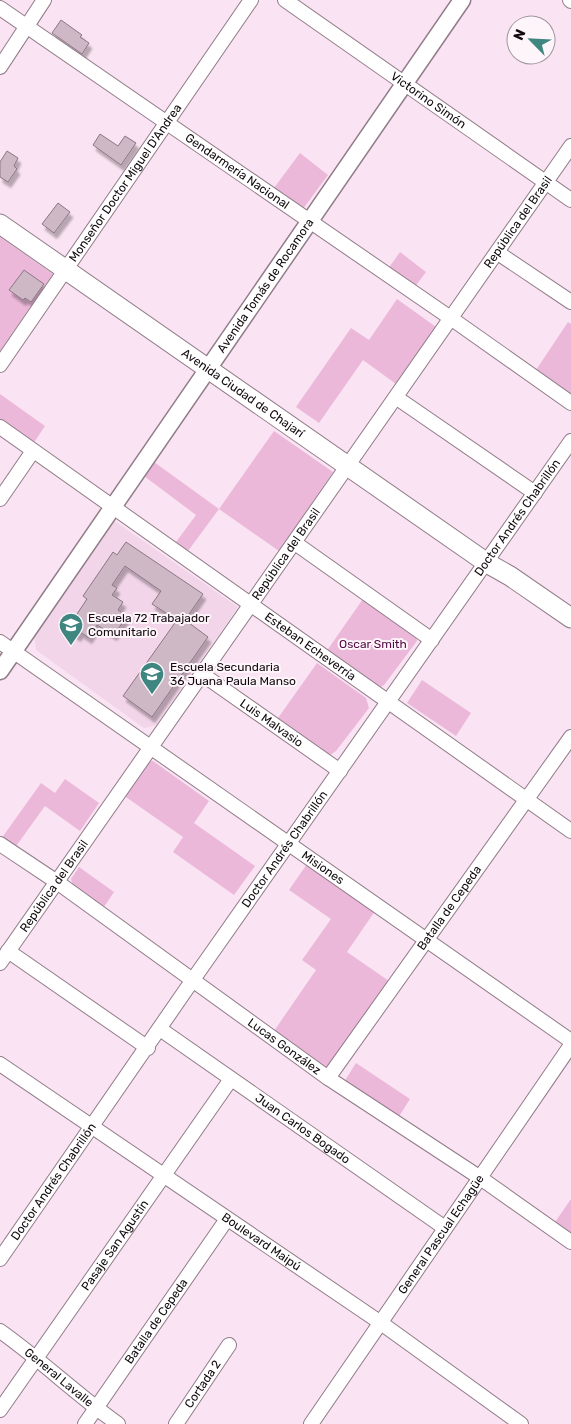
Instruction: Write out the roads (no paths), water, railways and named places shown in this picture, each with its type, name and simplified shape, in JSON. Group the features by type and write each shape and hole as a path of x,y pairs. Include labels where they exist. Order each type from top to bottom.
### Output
{"main road":[{"name":"Avenida Ciudad de Chajarí","path":"0,224 487,563 510,576 571,618"},
{"name":"Avenida Ciudad de Chajarí","path":"487,563 504,582 571,630"}],"street":[{"path":"0,67 44,0"},
{"name":"Monseñor Doctor Miguel D'Andrea","path":"0,365 251,0"},
{"name":"Victorino Simón","path":"285,0 571,200"},
{"name":"Avenida Tomás de Rocamora","path":"0,671 462,0"},
{"name":"Gendarmería Nacional","path":"0,8 571,403"},
{"name":"República del Brasil","path":"4,957 347,466 397,398 571,146"},
{"path":"498,253 571,302"},
{"path":"397,398 534,494"},
{"name":"Esteban Echeverría","path":"0,427 250,606 571,831"},
{"name":"Doctor Andrés Chabrillón","path":"0,1259 148,1048 192,980 290,844 571,441"},
{"path":"0,499 33,451"},
{"path":"295,543 432,640"},
{"name":"Misiones","path":"0,642 571,1041"},
{"name":"Luis Malvasio","path":"202,674 340,771"},
{"name":"Batalla de Cepeda","path":"328,1078 571,737"},
{"name":"Lucas González","path":"0,844 57,882 328,1078 479,1177 571,1242"},
{"path":"4,957 148,1048"},
{"name":"Juan Carlos Bogado","path":"160,1030 445,1228"},
{"name":"General Pascual Echagüe","path":"311,1424 571,1045"},
{"name":"Boulevard Maipú","path":"0,1064 381,1323 512,1422"},
{"name":"Pasaje San Agustín","path":"0,1410 231,1079"},
{"name":"Batalla de Cepeda","path":"85,1424 228,1219"},
{"name":"General Lavalle","path":"0,1331 36,1357 96,1408 118,1424"},
{"name":"Cortada 2","path":"176,1424 229,1345"}],"place":[{"name":"Escuela 72 Trabajador Comunitario","path":"71,646"},
{"name":"Escuela Secundaria 36 Juana Paula Manso","path":"152,695"}],"park label":[{"name":"Oscar Smith","path":"373,644"}]}
